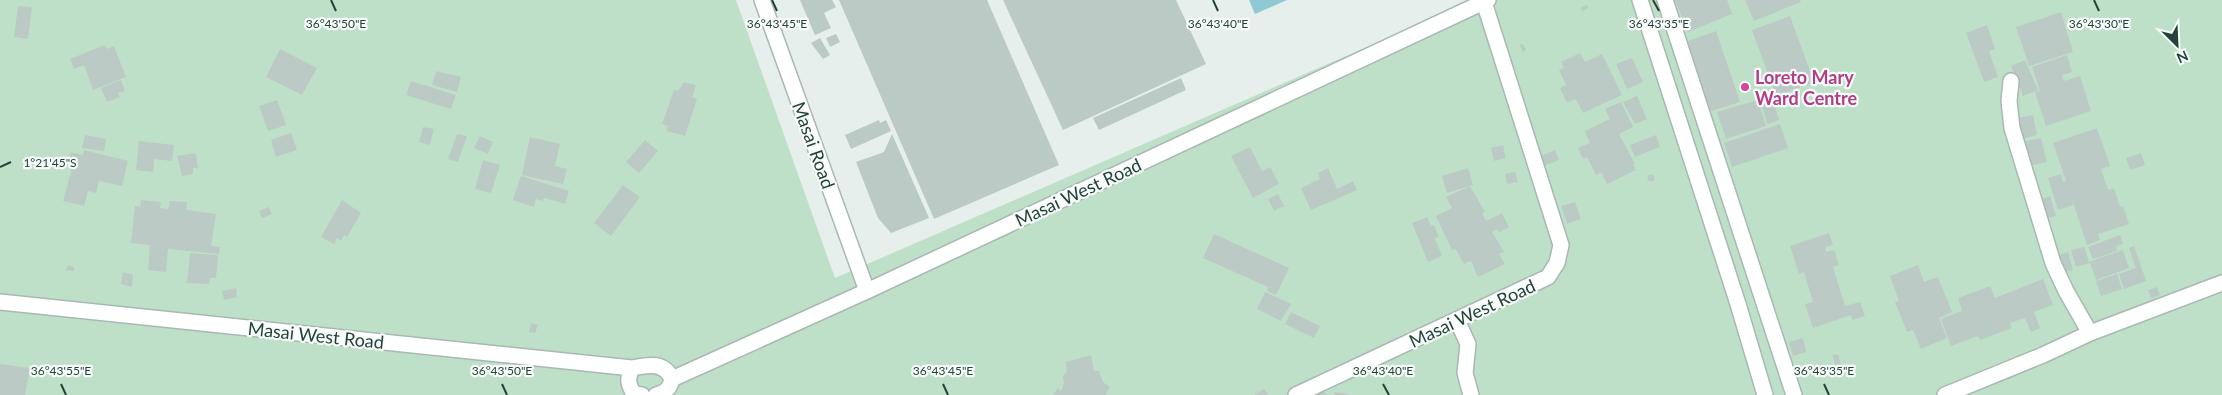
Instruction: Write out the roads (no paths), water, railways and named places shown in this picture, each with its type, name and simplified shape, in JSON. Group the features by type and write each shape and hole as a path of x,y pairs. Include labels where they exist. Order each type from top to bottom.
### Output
{"street":[{"name":"Masai Road","path":"762,0 867,291"},
{"path":"1640,0 1738,304 1765,395"},
{"path":"1665,0 1794,395"},
{"name":"Masai West Road","path":"0,302 632,368 655,364 666,370 672,379 867,291 1486,1 1561,245 1557,262 1548,277 1296,395"},
{"path":"2011,80 2009,101 2012,128 2053,263 2066,291 2090,333"},
{"path":"1945,395 2043,355 2090,333 2222,282"},
{"path":"1457,320 1468,344 1465,373 1471,395"},
{"path":"632,368 628,381 634,395 642,395"},
{"path":"656,395 663,393 671,386 672,379"}],"water":[{"path":"1249,0 1287,0 1255,14"}],"place":[{"name":"Loreto Mary Ward Centre","path":"1745,87"}]}
